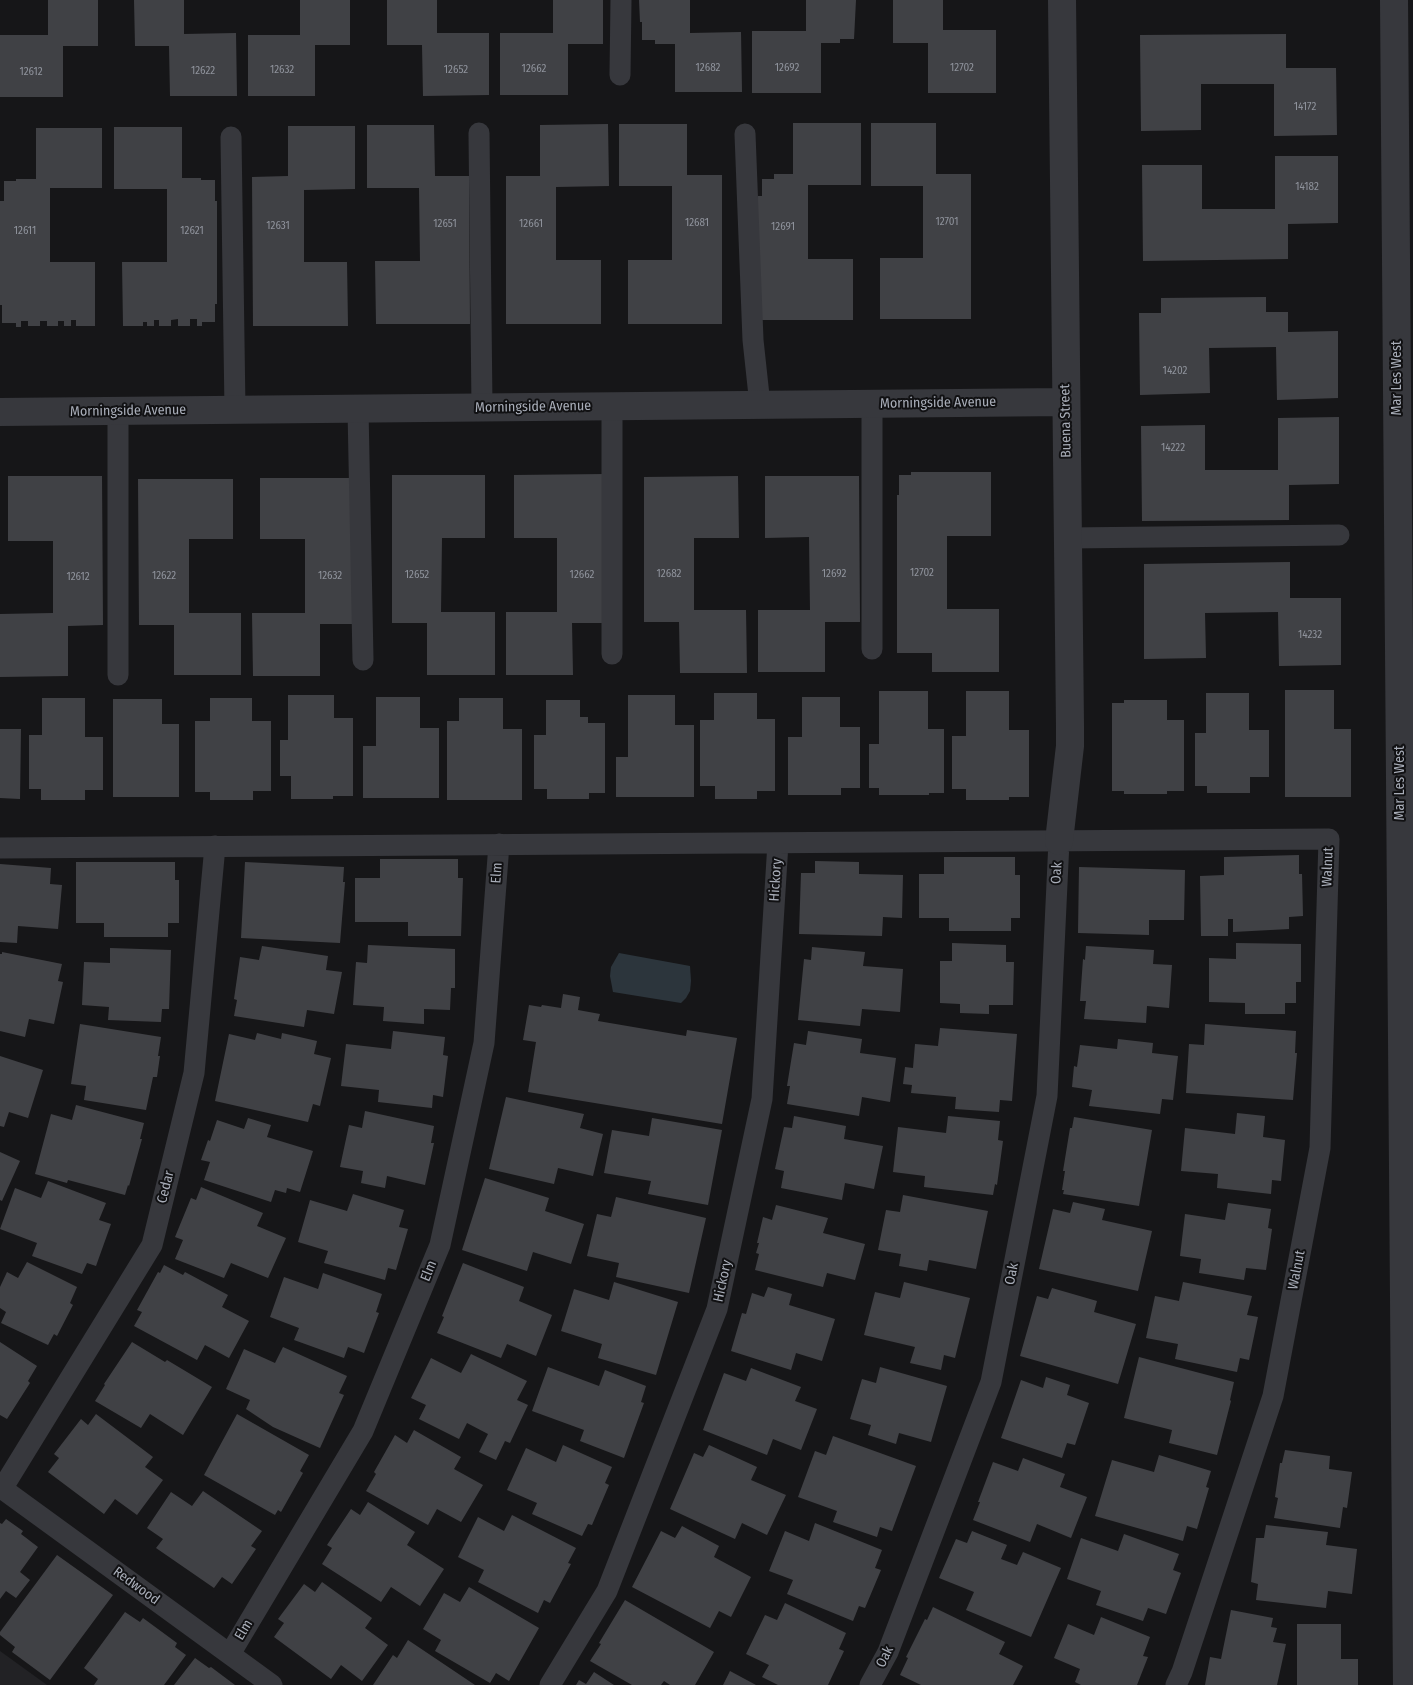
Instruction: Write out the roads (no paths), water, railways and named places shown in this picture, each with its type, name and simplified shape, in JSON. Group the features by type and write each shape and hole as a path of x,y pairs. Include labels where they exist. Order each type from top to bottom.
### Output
{"street":[{"name":"Buena Street","path":"1058,841 1070,746 1062,0"},
{"name":"Mar Les West","path":"1394,0 1407,1685"},
{"name":"Morningside Avenue","path":"0,412 1066,402"}],"lane":[{"path":"620,76 621,0"},
{"path":"478,133 482,407"},
{"path":"744,134 752,340 760,405"},
{"path":"231,137 236,410"},
{"path":"872,404 872,648"},
{"path":"612,406 612,654"},
{"path":"358,409 363,660"},
{"path":"118,411 118,675"},
{"path":"1068,538 1340,535"},
{"name":"Walnut","path":"1058,841 1329,839 1320,1148 1273,1396 1185,1663 1176,1685"},
{"path":"0,848 1058,841"},
{"name":"Oak","path":"870,1685 888,1652 991,1382 1047,1096 1058,841"},
{"name":"Hickory","path":"550,1685 607,1591 717,1309 762,1099 778,843"},
{"name":"Elm","path":"230,1654 363,1431 440,1245 484,1043 499,844"},
{"name":"Cedar","path":"1,1488 152,1245 194,1073 215,846"},
{"name":"Redwood","path":"1,1488 272,1685"}]}
